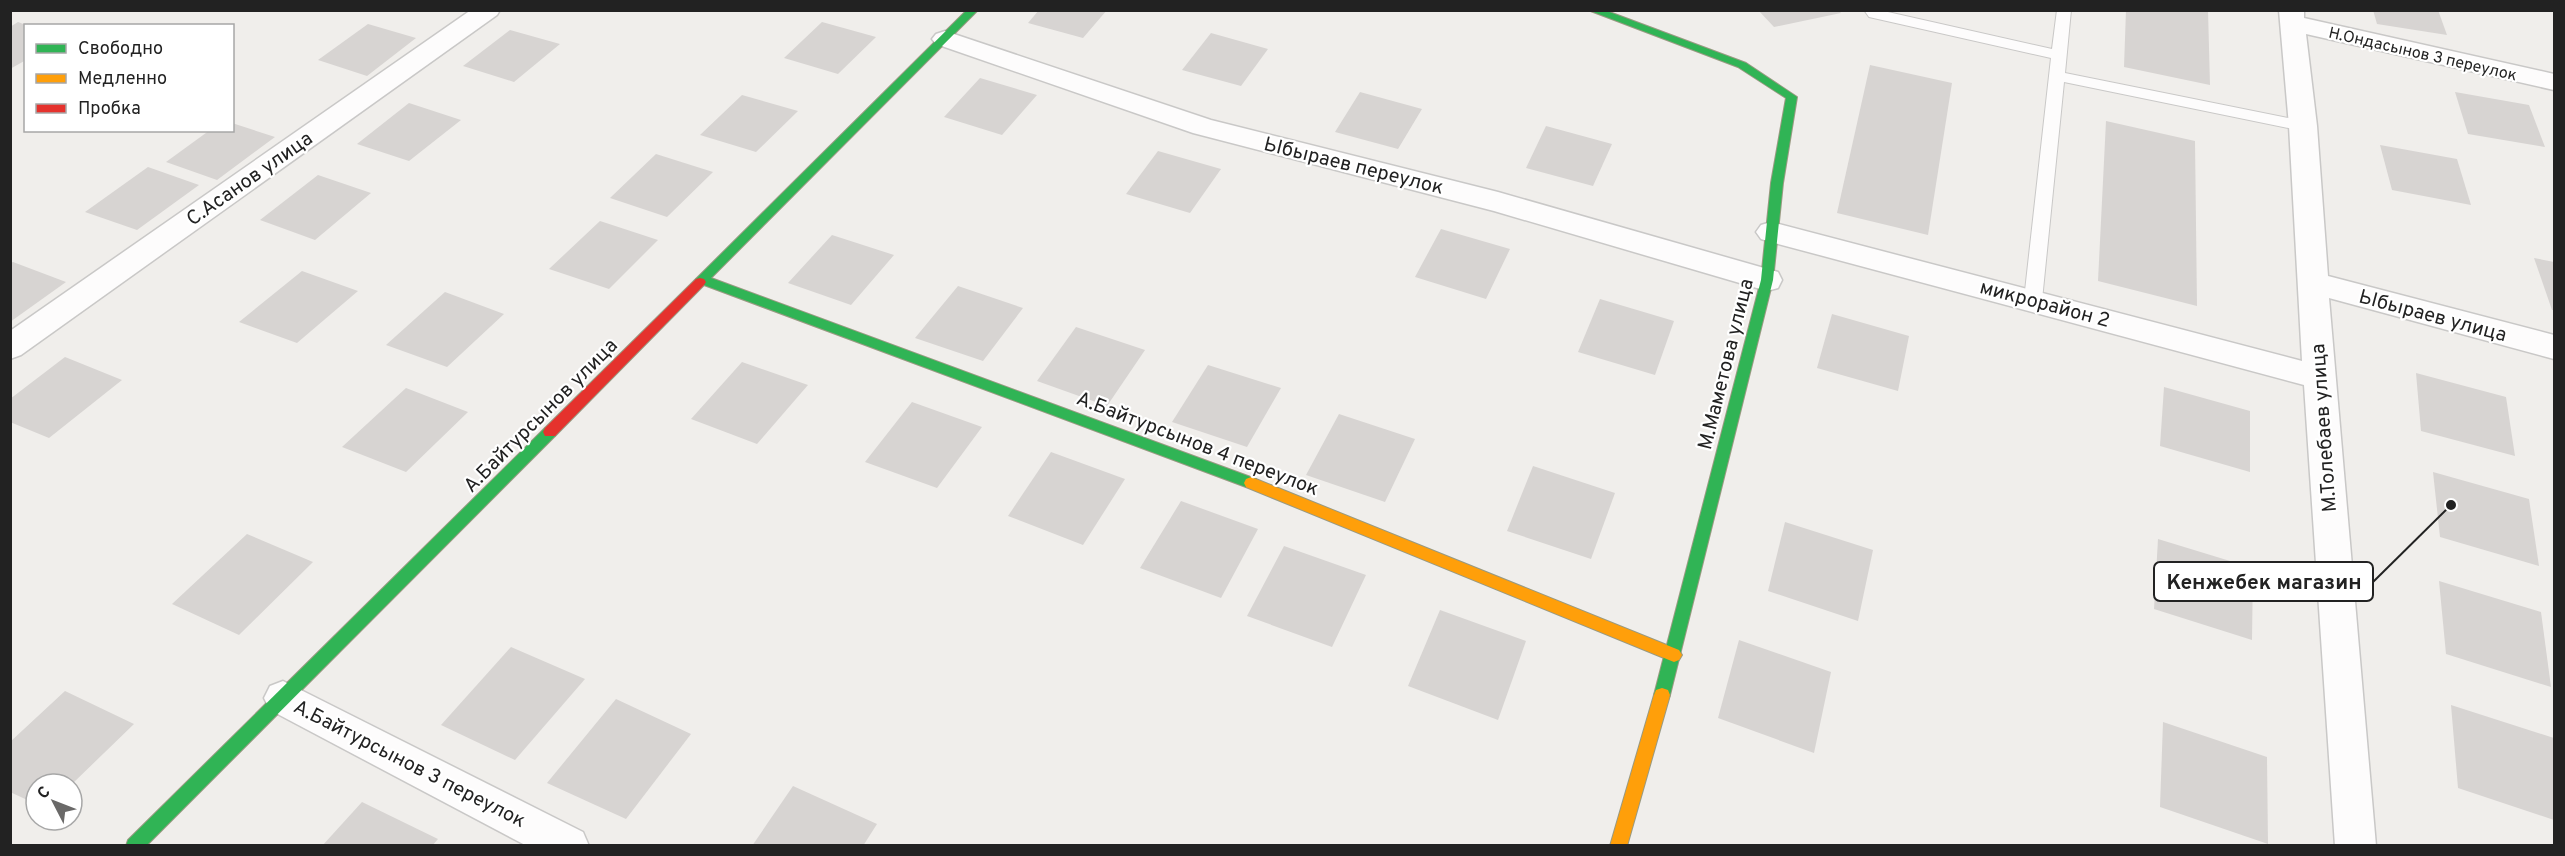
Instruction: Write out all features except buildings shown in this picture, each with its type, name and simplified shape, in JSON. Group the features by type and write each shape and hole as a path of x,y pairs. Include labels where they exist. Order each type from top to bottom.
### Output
{"street":[{"name":"С.Асанов улица","path":"10,347 488,10"},
{"name":"А.Байтурсынов улица","path":"134,846 973,10"},
{"name":"М.Маметова улица","path":"1593,10 1742,65 1792,97 1776,183 1767,280 1674,655 1618,846"},
{"name":"Н.Ондасынов 3 переулок","path":"2291,17 2554,82"},
{"name":"М.Толебаев улица","path":"2291,17 2303,126 2312,283 2356,846"},
{"name":"Ыбыраев переулок","path":"945,39 1203,127 1498,202 1767,280"},
{"name":"микрорайон 2","path":"1771,232 2319,377"},
{"name":"А.Байтурсынов 4 переулок","path":"703,280 1228,474 1674,655"},
{"name":"Ыбыраев улица","path":"2312,283 2554,347"},
{"name":"А.Байтурсынов 3 переулок","path":"284,698 569,846"}],"lane":[{"path":"1871,10 1874,14 2059,55"},
{"path":"2033,300 2064,10"},
{"path":"2057,76 2303,126"}],"traffic: fast":[{"path":"700,282 973,10"},
{"path":"1593,10 1742,65 1792,97 1777,183 1767,280 1662,695"},
{"path":"703,280 1251,483"},
{"path":"134,846 550,432"}],"traffic: slow":[{"path":"1251,483 1674,655"},
{"path":"1618,846 1662,695"}],"traffic: jam":[{"path":"550,432 700,282"}],"place":[{"name":"Кенжебек магазин","path":"2451,505"}]}
